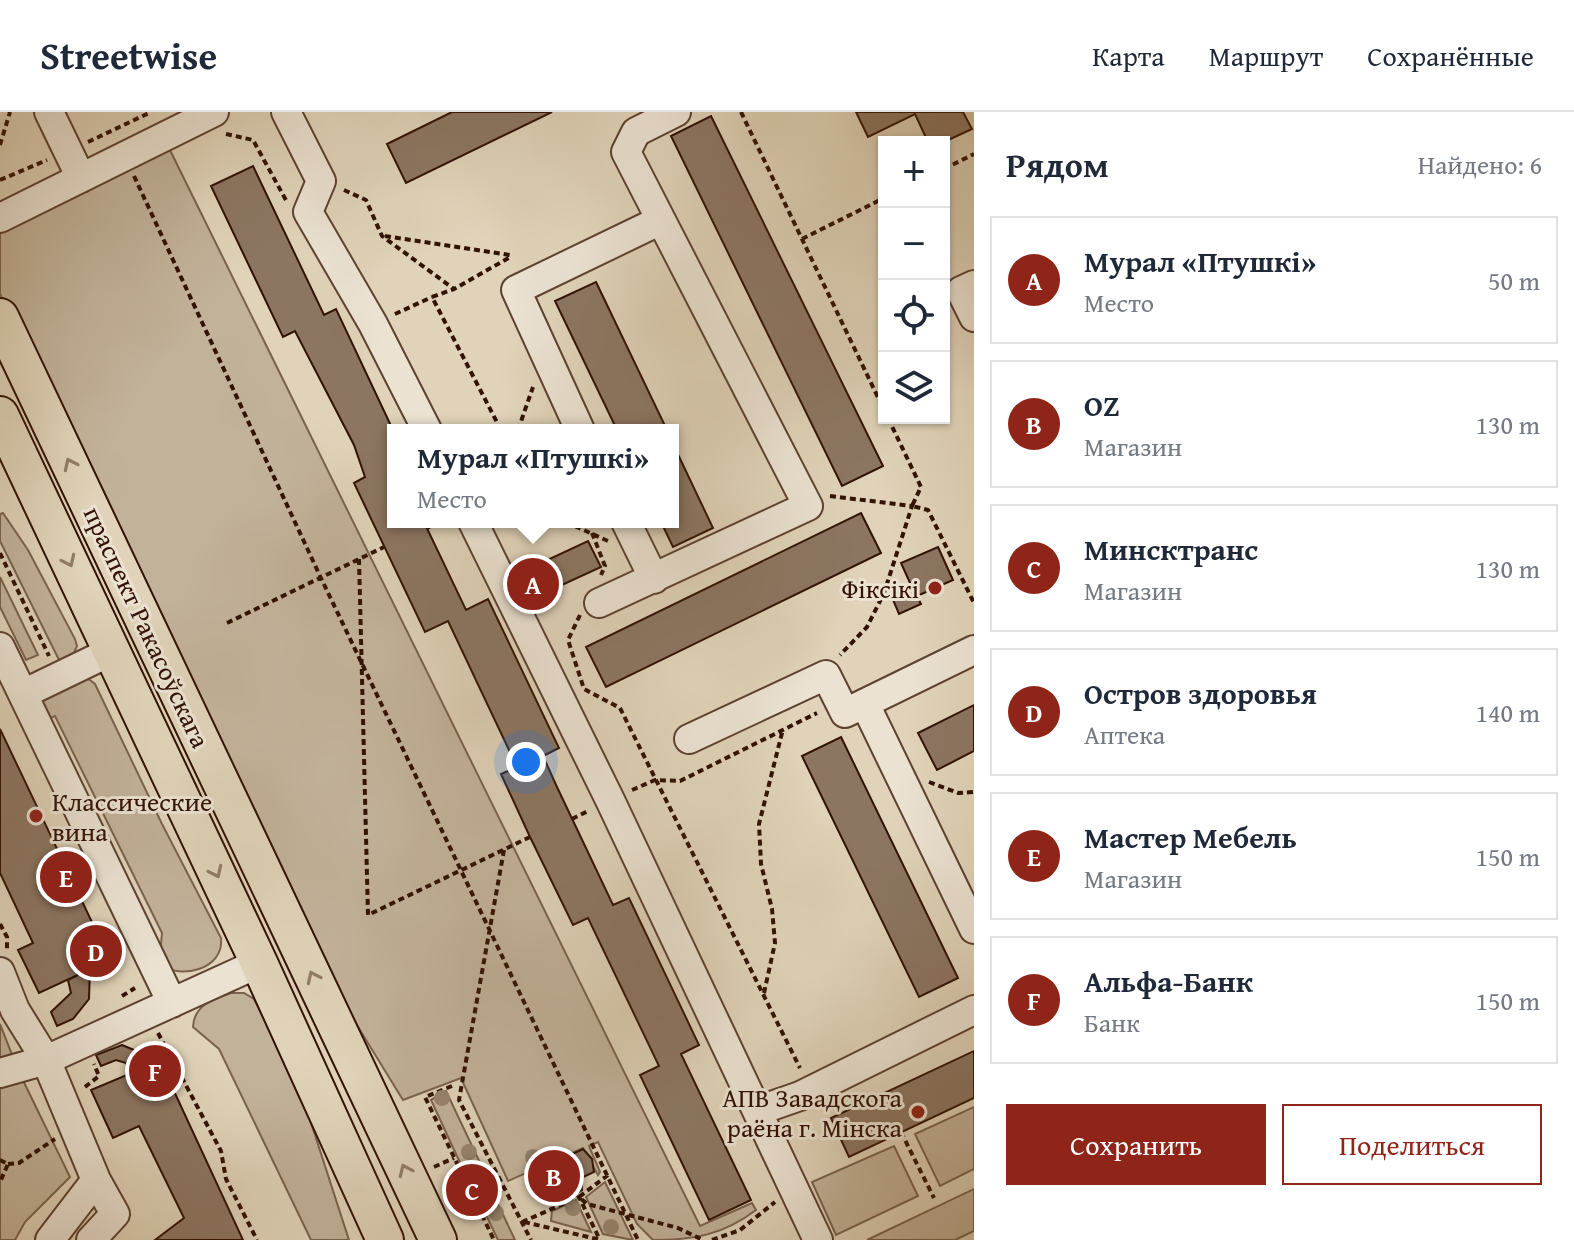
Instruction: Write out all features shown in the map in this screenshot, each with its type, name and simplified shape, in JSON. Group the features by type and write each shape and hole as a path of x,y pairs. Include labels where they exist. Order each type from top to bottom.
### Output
{"main road":[{"name":"праспект Ракасоўскага","path":"0,317 438,1240"},
{"name":"праспект Ракасоўскага","path":"0,415 259,963 385,1240"}],"lane":[{"path":"49,112 81,178"},
{"path":"0,218 81,178 119,144 214,112"},
{"path":"286,112 321,181 308,212 373,324 424,424"},
{"path":"595,595 654,579 808,506 626,152 636,132 676,112"},
{"path":"577,424 516,290 659,221"},
{"path":"974,285 961,291 974,317"},
{"path":"476,528 617,814 818,1240"},
{"path":"629,528 654,579"},
{"path":"0,647 172,1003"},
{"path":"852,703 974,650"},
{"path":"18,684 112,651"},
{"path":"689,739 826,675 852,703 896,769 974,929"},
{"path":"0,1073 46,1060 259,963"},
{"path":"0,972 15,1010 46,1060 96,1180 115,1214 91,1240"},
{"path":"757,1111 800,1096 974,1010"},
{"path":"50,1240 96,1180"}],"path":[{"path":"0,145 10,112"},
{"path":"741,112 878,397"},
{"path":"119,144 320,576 463,869 638,1240"},
{"path":"950,166 974,154"},
{"path":"0,180 12,176"},
{"path":"366,200 382,236 454,289"},
{"path":"802,239 878,201"},
{"path":"373,324 454,289 512,256 382,236"},
{"path":"432,297 498,424"},
{"path":"520,424 544,355"},
{"path":"891,424 921,487 912,506 928,510 974,603"},
{"path":"592,533 605,566 595,595 568,640 584,689 620,708 803,1074 800,1096"},
{"path":"227,623 384,547"},
{"path":"0,553 50,656 18,684"},
{"path":"359,559 368,915 530,837"},
{"path":"635,789 655,780 680,781 783,729 852,703"},
{"path":"763,995 775,943 772,909 761,864 759,824 783,729"},
{"path":"896,769 958,793 974,792"},
{"path":"504,850 459,1100 531,1240"},
{"path":"113,1001 135,988"},
{"path":"452,1086 425,1097 494,1240"},
{"path":"901,1132 934,1198"},
{"path":"0,1160 8,1164 19,1163 59,1137"},
{"path":"0,1182 8,1164"},
{"path":"466,1183 495,1171"},
{"path":"522,1222 579,1197 608,1175"},
{"path":"712,1240 740,1230 781,1196"},
{"path":"579,1197 587,1204 678,1228 703,1240"},
{"path":"579,1197 601,1240"},
{"path":"522,1222 601,1240"},
{"path":"740,1230 740,1240"}],"shaded area":[{"path":"166,142 700,1226 752,1203 756,1210 732,1225 695,1237 653,1240 637,1224 598,1142 589,1146 600,1172 598,1175 583,1148 508,1181 461,1078 403,1100 347,1009 0,294 0,224"},
{"path":"3,513 28,550 75,639 77,646 73,655 61,664 0,541 0,514"},
{"path":"0,577 38,655 26,660 0,607"},
{"path":"87,678 95,684 221,938 216,958 200,969 179,971 159,965 162,933 55,716 41,722 33,703"},
{"path":"231,993 244,993 254,999 300,1089 349,1240 311,1240 219,1049 193,1027 201,1008"},
{"path":"0,1024 18,1070 70,1177 25,1222 15,1240 0,1240"},
{"path":"446,1091 482,1167 471,1172 462,1167 431,1100"},
{"path":"974,1107 974,1169 940,1186 915,1134"},
{"path":"894,1146 918,1196 836,1235 812,1182"},
{"path":"605,1182 633,1240 603,1234 586,1197"},
{"path":"488,1183 515,1240 498,1240 476,1194 478,1187"},
{"path":"974,1189 974,1231 955,1240 867,1240"},
{"path":"576,1200 591,1232 551,1221 552,1211"}],"building":[{"path":"452,112 552,112 406,183 387,144"},
{"path":"856,112 963,112 972,129 950,139 950,136 925,136 915,114 868,137"},
{"path":"711,116 883,466 842,486 671,136"},
{"path":"253,166 324,315 336,309 390,424 387,424 387,528 427,528 466,610 488,599 559,748 543,756 557,787 613,905 629,898 699,1045 681,1054 751,1200 709,1220 640,1075 659,1066 588,918 573,925 530,837 501,774 517,767 448,621 425,632 354,483 365,477 354,445 295,331 283,337 211,186"},
{"path":"596,282 664,424 614,424 555,301"},
{"path":"679,457 713,528 673,547 664,528 679,528"},
{"path":"861,513 881,553 606,687 586,647"},
{"path":"588,541 601,567 538,596 526,570"},
{"path":"938,547 953,580 917,596 921,604 899,614 891,595 911,585 901,563"},
{"path":"974,705 974,751 937,770 918,733"},
{"path":"0,729 110,960 39,993 18,950 33,943 0,873"},
{"path":"841,737 958,978 919,997 802,756"},
{"path":"90,969 89,999 73,1019 57,1026 51,1012 71,993 68,980"},
{"path":"122,1045 139,1052 145,1067 130,1074 126,1063 116,1060 101,1066 96,1055"},
{"path":"974,1051 974,1098 849,1157 831,1118"},
{"path":"160,1061 243,1240 155,1240 184,1218 139,1126 113,1138 91,1090"},
{"path":"583,1149 592,1159 594,1172 581,1178 582,1190 577,1193 571,1188 561,1192 546,1185 545,1167"}],"place":[{"name":"Мурал «Птушкі»","path":"533,584"},
{"name":"Фіксікі","path":"935,588"},
{"name":"Классические вина","path":"36,816"},
{"name":"Мастер Мебель","path":"66,877"},
{"name":"Остров здоровья","path":"96,951"},
{"name":"Альфа-Банк","path":"155,1071"},
{"name":"АПВ Завадскога раёна г. Мінска","path":"918,1112"},
{"name":"OZ","path":"554,1176"},
{"name":"Минсктранс","path":"472,1190"}]}
